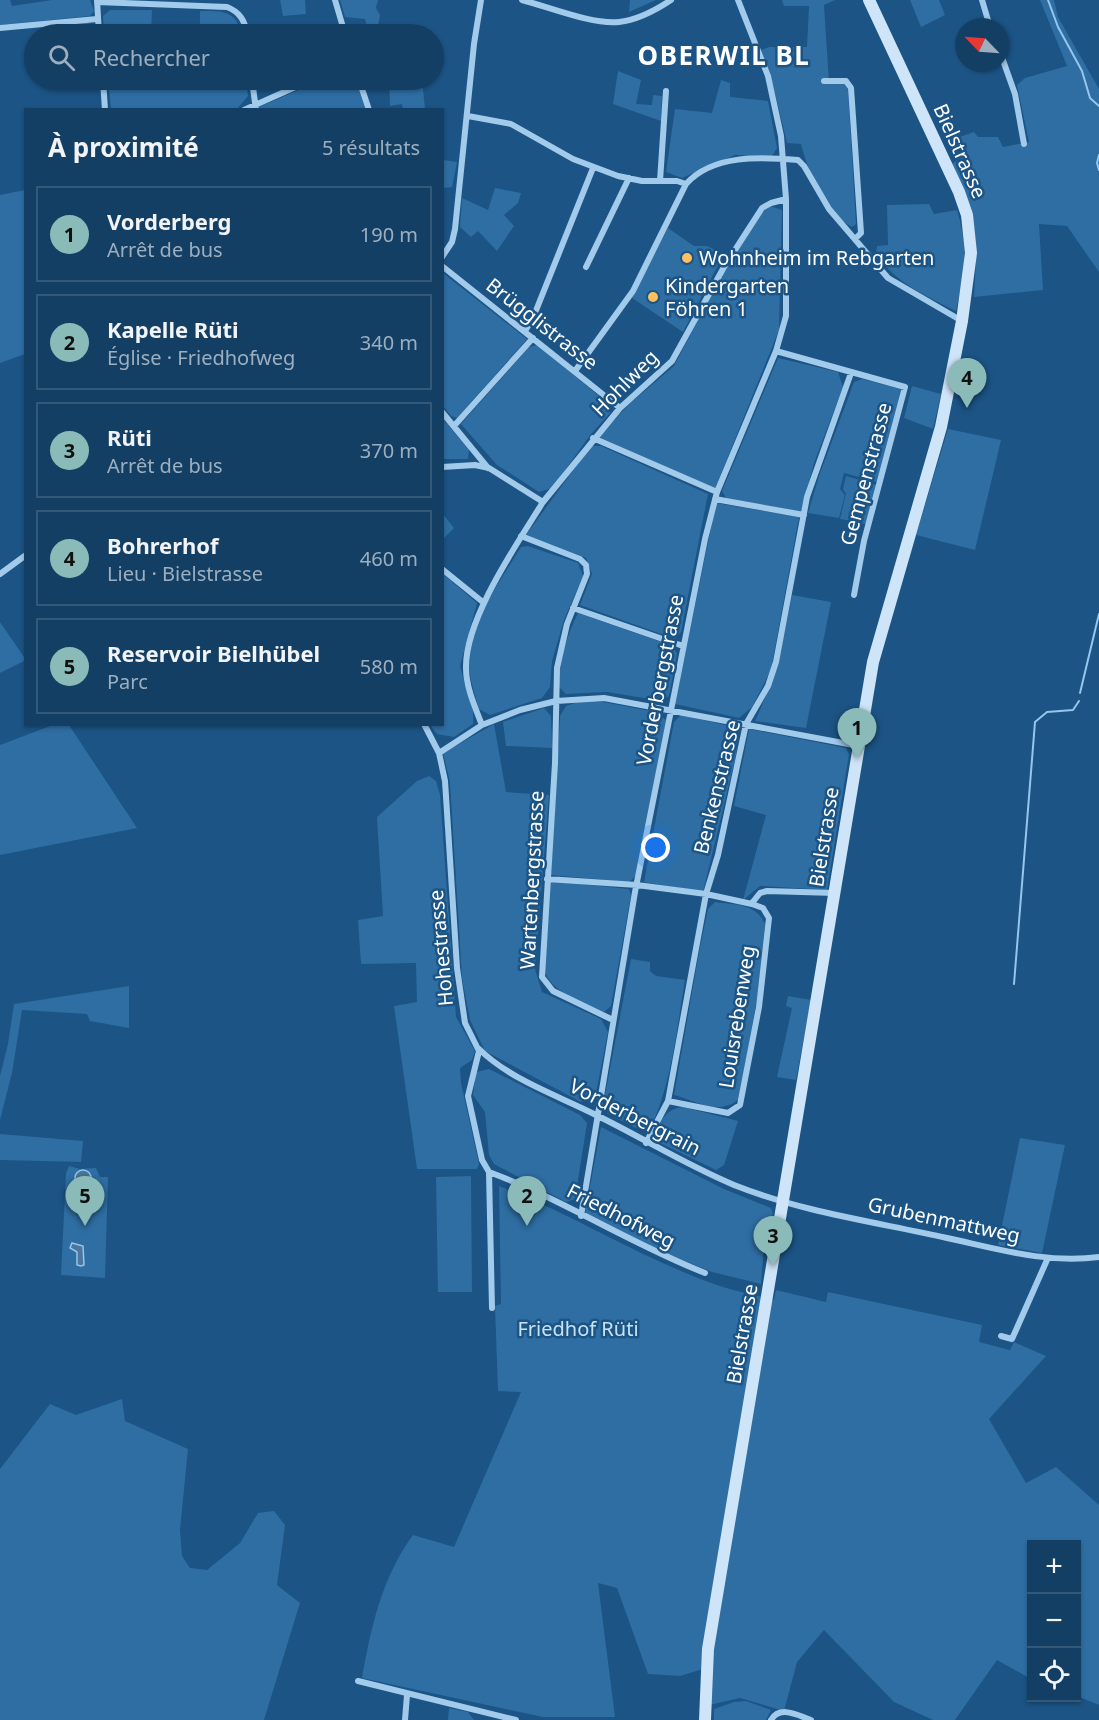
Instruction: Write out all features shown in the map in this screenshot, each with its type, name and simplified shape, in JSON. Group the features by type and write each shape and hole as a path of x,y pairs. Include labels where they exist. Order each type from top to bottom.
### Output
{"main road":[{"name":"Bielstrasse","path":"705,1720 708,1649 880,630 941,427 962,321 971,254 965,206 869,0"}],"street":[{"path":"335,0 342,24"},
{"path":"444,254 452,242 455,229 474,44 481,0"},
{"path":"522,0 597,20 618,22 636,18 671,0"},
{"name":"Vorderbergstrasse","path":"581,1216 613,1020 670,709 716,496 776,351 786,316 786,199 783,159 768,76 738,0"},
{"path":"982,0 987,18"},
{"path":"98,24 97,1 226,7 233,10 244,24"},
{"path":"43,24 97,19"},
{"path":"0,28 24,26"},
{"path":"1007,72 1015,94 1024,144"},
{"path":"824,81 846,81 851,88 861,232 855,239"},
{"path":"104,90 105,108"},
{"path":"253,90 255,107 290,90"},
{"path":"362,90 368,108"},
{"path":"660,181 666,91"},
{"path":"468,116 511,124 593,168 629,178 677,181 686,184"},
{"path":"575,371 633,291 686,184 694,176 740,158 798,160 804,166 829,209 888,278 962,321"},
{"path":"525,331 533,318 593,168"},
{"path":"586,267 629,178"},
{"name":"Hohlweg","path":"482,725 466,669 468,646 484,603 521,536 543,502 594,438 620,408 672,361 724,267 762,208 771,202 786,199"},
{"name":"Brügglistrasse","path":"444,268 620,408"},
{"path":"454,426 533,338"},
{"name":"Gempenstrasse","path":"776,351 905,387 864,541 854,595"},
{"name":"Benkenstrasse","path":"646,1143 668,1101 706,894 718,855 746,724 768,686 776,662 804,515 822,449 851,373"},
{"path":"444,414 489,468 543,502"},
{"path":"594,438 716,496 804,515"},
{"path":"444,467 475,465 489,468"},
{"name":"Wartenbergstrasse","path":"521,536 580,560 586,565 587,573 567,624 557,668 542,977 553,991 613,1020"},
{"path":"0,574 24,556"},
{"path":"444,571 484,603"},
{"path":"573,608 683,646"},
{"path":"439,753 482,725 520,710 556,701 604,698 859,746"},
{"name":"Hohestrasse","path":"425,726 439,753 445,788 458,978 465,1023 478,1048"},
{"path":"547,879 637,885 752,903 760,893 767,891 835,893"},
{"name":"Louisrebenweg","path":"668,1101 728,1113 740,1105 759,1007 769,918 763,908 752,903"},
{"path":"478,1048 468,1096 482,1160 489,1172 492,1308"},
{"name":"Vorderbergrain","path":"478,1048 497,1066 599,1116 646,1143 735,1185 784,1201"},
{"name":"Friedhofweg","path":"489,1172 533,1190 666,1259 705,1274"},
{"name":"Grubenmattweg","path":"784,1201 1047,1260 1099,1257"},
{"path":"1000,1336 1012,1339 1047,1260"},
{"path":"358,1681 407,1695 516,1720"},
{"path":"405,1720 407,1695"},
{"path":"771,1720 775,1714 784,1711 811,1720"},
{"path":"478,1712 478,1720"}],"green space":[{"path":"0,0 10,0 12,6 52,0 90,0 94,11 90,16 0,25"},
{"path":"280,0 305,0 306,14 283,16"},
{"path":"340,0 378,0 376,8 380,15 378,24 366,24 365,19 345,17"},
{"path":"630,0 656,0 629,12"},
{"path":"782,0 835,0 824,5 829,83 844,83 848,90 856,224 852,227 842,221 819,191 801,144 787,143 772,81 761,50 769,47 807,47 809,6 784,6"},
{"path":"910,0 939,0 945,15 921,27"},
{"path":"1040,0 1054,0 1058,17 1099,89 1099,272 1067,226 1039,224 1043,290 974,297 976,259 952,164 966,154 960,137 974,132 978,137 998,137 1003,147 1029,142 1017,85 1025,78 1067,66"},
{"path":"110,10 152,10 151,24 103,24 103,16"},
{"path":"200,11 227,14 232,16 238,24 200,24"},
{"path":"618,71 641,80 636,104 652,105 653,95 662,96 661,121 613,104"},
{"path":"721,80 730,83 730,97 768,101 777,148 772,156 735,155 682,178 666,172 675,109 712,113"},
{"path":"109,90 247,90 248,96 238,108 111,108"},
{"path":"299,90 359,90 365,108 259,108"},
{"path":"389,90 423,90 425,108 403,108 402,104 390,106"},
{"path":"444,160 457,162 452,187 444,188"},
{"path":"495,188 521,193 518,203 504,215 514,226 497,251 478,231 471,237 460,227 462,198 488,210"},
{"path":"24,190 24,354 0,363 0,195"},
{"path":"929,204 934,214 957,210 961,224 964,260 956,311 922,294 901,280 883,264 876,254 877,246 888,245 887,205"},
{"path":"770,206 782,210 779,330 715,489 599,437 628,405 674,366 723,273 762,212"},
{"path":"668,228 694,246 707,246 724,254 683,332 632,298"},
{"path":"444,274 527,339 457,418 451,416 444,407"},
{"path":"537,345 610,405 610,413 591,434 552,488 539,492 497,465 461,424 529,347"},
{"path":"778,358 838,372 843,387 814,463 801,512 726,498 722,491"},
{"path":"862,379 901,389 877,482 844,473 840,489 845,495 839,518 808,513 819,476 854,382"},
{"path":"912,386 941,394 933,429 904,418"},
{"path":"444,420 469,449 468,459 444,459"},
{"path":"948,429 1001,440 975,550 916,535"},
{"path":"591,446 601,446 708,494 681,632 675,639 580,605 592,574 586,558 526,535"},
{"path":"846,476 877,485 866,524 840,519 846,494 843,489"},
{"path":"716,503 799,517 771,670 752,707 739,718 675,704"},
{"path":"444,515 454,528 444,538"},
{"path":"528,546 578,563 583,576 564,620 552,661 550,687 542,698 490,715 479,709 473,690 469,664 471,643 481,614 497,586 521,547"},
{"path":"444,575 477,603 460,666 473,711 473,724 454,737 437,734 431,726 444,726"},
{"path":"792,595 831,602 806,728 755,721 778,659"},
{"path":"578,613 673,646 677,654 669,696 662,701 607,692 566,694 558,686 560,667 567,640"},
{"path":"0,622 24,657 24,661 0,673"},
{"path":"587,699 656,712 666,720 636,876 629,882 551,875 560,716 566,706"},
{"path":"544,708 551,716 552,748 506,746 503,722"},
{"path":"681,715 734,727 738,735 736,755 703,892 644,882 674,722"},
{"path":"494,724 506,792 549,795 535,969 542,992 601,1019 608,1032 596,1093 581,1102 485,1051 470,1020 462,978 450,782 443,753"},
{"path":"50,726 70,726 137,828 0,855 0,745"},
{"path":"749,729 846,748 849,754 827,890 760,886 743,900 766,815 734,806"},
{"path":"429,776 436,781 440,795 456,1017 475,1051 472,1060 460,1068 461,1083 479,1164 477,1169 417,1169 394,1006 417,1002 416,963 361,964 358,920 383,916 377,817 417,781"},
{"path":"550,881 629,889 631,895 611,1006 604,1012 560,991 547,977 544,969"},
{"path":"715,902 744,906 756,912 765,924 757,999 739,1099 724,1107 708,1106 674,1095 708,909"},
{"path":"631,959 650,962 650,971 656,976 685,980 673,1054 659,1108 652,1125 640,1130 608,1114 604,1100"},
{"path":"129,986 129,1028 90,1021 87,1014 22,1010 12,1073 0,1120 0,1076 14,1004"},
{"path":"788,996 811,1000 796,1080 777,1077 792,1008 786,1006"},
{"path":"489,1069 580,1115 587,1123 575,1199 566,1202 494,1164 489,1155 485,1112 473,1095 476,1072"},
{"path":"683,1107 738,1121 724,1165 716,1170 660,1143 658,1130 662,1119 671,1111"},
{"path":"601,1127 724,1189 771,1208 773,1213 764,1245 761,1284 712,1272 651,1247 585,1214"},
{"path":"0,1134 83,1141 81,1162 0,1160"},
{"path":"1020,1138 1065,1145 1042,1253 998,1245"},
{"path":"69,1166 80,1169 96,1168 100,1177 108,1177 105,1278 61,1275 66,1173"},
{"path":"471,1176 472,1292 438,1292 436,1177"},
{"name":"Friedhof Rüti","path":"499,1186 555,1210 664,1263 727,1288 774,1300 776,1290 826,1302 828,1292 982,1325 979,1342 1010,1350 1014,1342 1046,1356 989,1419 1026,1483 1056,1467 1099,1505 1099,1705 1081,1698 1081,1540 1027,1540 1027,1677 997,1660 955,1720 933,1720 894,1702 824,1630 797,1662 784,1711 740,1698 705,1706 706,1668 680,1676 648,1674 617,1588 598,1583 615,1717 543,1717 362,1678 379,1603 402,1551 413,1535 454,1547 521,1392 498,1391 495,1306 501,1304"},
{"path":"122,1399 125,1421 188,1449 180,1530 182,1556 190,1568 207,1570 240,1543 258,1513 274,1511 285,1525 277,1585 300,1603 264,1720 0,1720 0,1469 50,1404 76,1415"},
{"path":"746,1701 771,1710 766,1720 714,1720 714,1709 734,1702"},
{"path":"449,1708 468,1712 474,1720 448,1720"}],"shaded area":[{"path":"80,1170 86,1170 91,1178 89,1184 80,1186 75,1181 75,1175"},
{"path":"72,1243 83,1246 84,1265 77,1265 77,1252 70,1248"}],"waterway":[{"path":"1048,0 1058,27 1082,71 1090,98 1099,106"},
{"path":"1099,155 1097,163 1099,170"},
{"path":"1080,693 1099,614"},
{"path":"1014,984 1035,722 1047,712 1073,710 1079,701"}],"place":[{"name":"Wohnheim im Rebgarten","path":"687,258"},
{"name":"Kindergarten Föhren 1","path":"653,297"},
{"name":"Bohrerhof","path":"967,408"},
{"name":"Vorderberg","path":"857,758"},
{"name":"Reservoir Bielhübel","path":"85,1226"},
{"name":"Kapelle Rüti","path":"527,1226"},
{"name":"Rüti","path":"773,1266"}],"district":[{"name":"OBERWIL BL","path":"724,56"}]}
